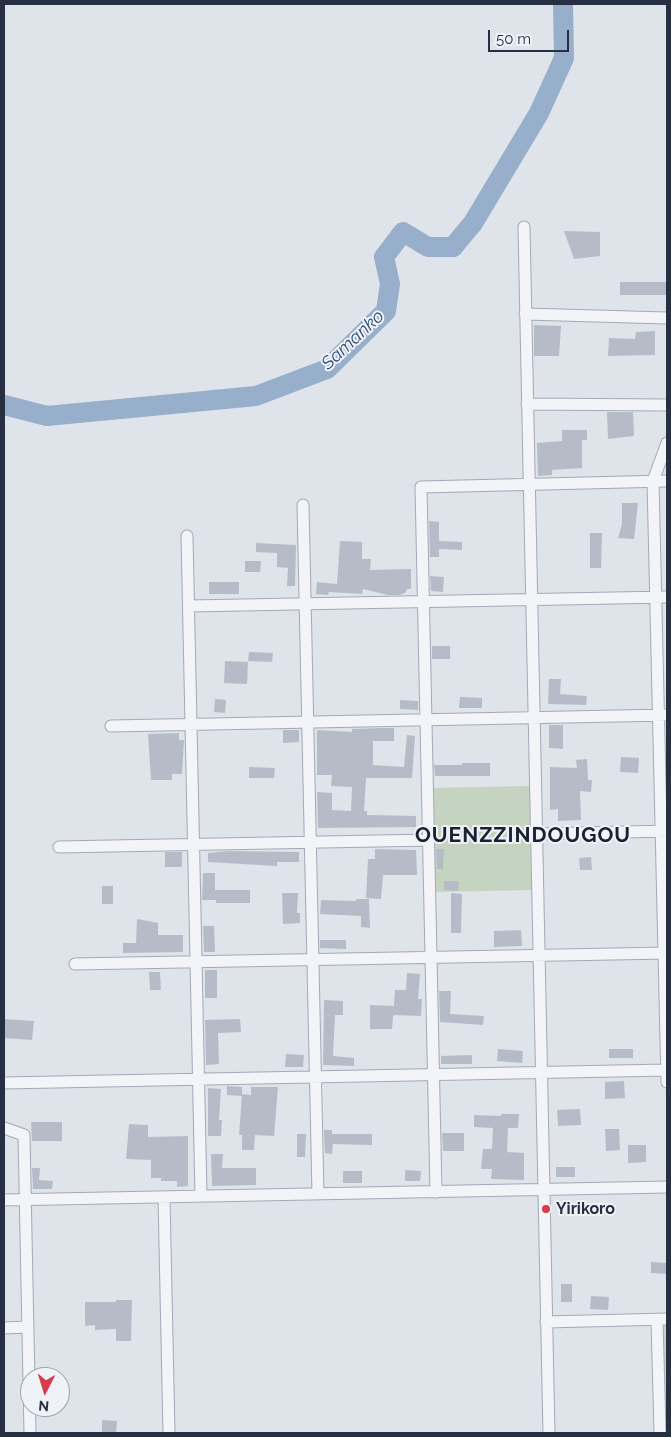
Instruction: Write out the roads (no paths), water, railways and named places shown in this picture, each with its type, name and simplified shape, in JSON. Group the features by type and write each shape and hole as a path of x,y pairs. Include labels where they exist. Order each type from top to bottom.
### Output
{"street":[{"path":"524,227 549,1433"},
{"path":"525,314 667,318"},
{"path":"527,404 667,405"},
{"path":"667,442 653,481 662,597 667,1082"},
{"path":"436,1192 421,487 667,481"},
{"path":"303,505 318,1194"},
{"path":"187,536 201,1196"},
{"path":"189,606 662,597"},
{"path":"111,726 663,715"},
{"path":"536,834 664,831"},
{"path":"59,847 429,840"},
{"path":"75,964 666,953"},
{"path":"4,1083 667,1070"},
{"path":"4,1128 24,1135 30,1433"},
{"path":"4,1200 667,1187"},
{"path":"164,1197 169,1433"},
{"path":"546,1322 662,1320 660,1433"},
{"path":"4,1328 28,1327"}],"waterway":[{"name":"Samanko","path":"4,405 47,416 256,396 327,369 386,311 390,284 384,257 403,232 428,247 453,247 473,223 539,113 564,58 563,4"}],"place":[{"name":"Yirikoro","path":"546,1209"}],"district":[{"name":"OUENZZINDOUGOU","path":"523,836"}]}
